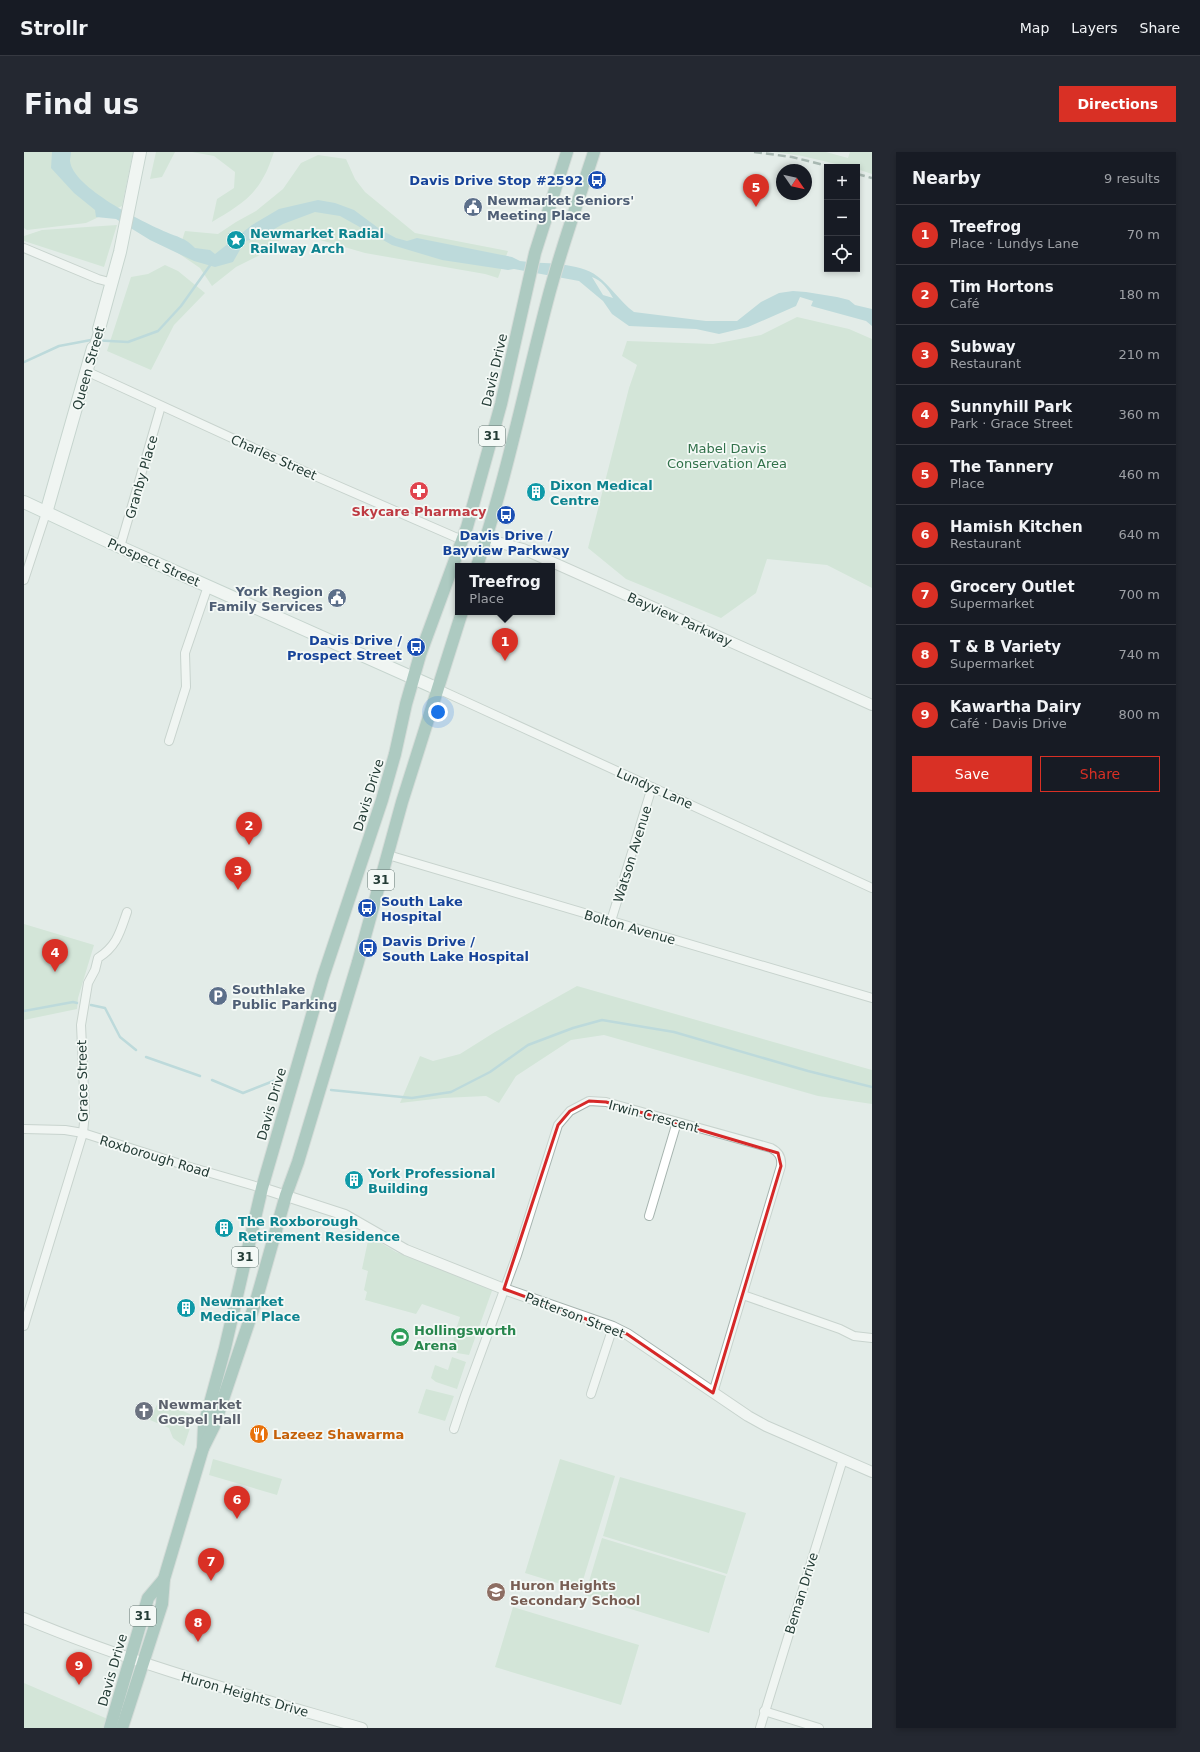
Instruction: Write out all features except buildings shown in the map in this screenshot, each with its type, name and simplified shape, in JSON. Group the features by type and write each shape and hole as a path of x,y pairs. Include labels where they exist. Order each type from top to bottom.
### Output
{"main road":[{"name":"Queen Street","path":"99,329 113,282 133,193 140,152"},
{"name":"Davis Drive","path":"203,1448 204,1426 225,1348 262,1188 323,977 382,800 414,678 428,633 462,540 501,404 535,253 568,152"},
{"name":"31","path":"478,563 486,539 527,388 547,302 560,256 594,152"},
{"name":"Queen Street","path":"46,513 86,371 94,348"},
{"name":"Prospect Street","path":"24,502 120,547 438,689"},
{"name":"Davis Drive","path":"122,1728 162,1604 164,1579 203,1448 214,1426 256,1301 286,1195 298,1162 358,962 402,802 461,615"},
{"name":"Davis Drive","path":"110,1728 148,1598 164,1579"}],"street":[{"path":"24,248 98,279 113,282"},
{"name":"Queen Street","path":"94,348 99,329"},
{"name":"Charles Street","path":"86,371 462,540"},
{"name":"Granby Place","path":"120,547 161,406"},
{"name":"Queen Street","path":"24,580 46,513"},
{"name":"Bayview Parkway","path":"486,539 523,549 554,563"},
{"name":"Bayview Parkway","path":"555,563 872,705"},
{"path":"169,741 186,687 185,653 208,586"},
{"name":"Lundys Lane","path":"438,689 872,888"},
{"name":"Watson Avenue","path":"611,921 652,787"},
{"name":"Bolton Avenue","path":"388,855 872,998"},
{"name":"Grace Street","path":"24,1326 83,1133 85,1112 82,1025 85,998 98,958 108,952 116,941 127,912"},
{"name":"Irwin Crescent","path":"454,1429 517,1255 558,1125 570,1111 589,1101 606,1102 771,1148 778,1153 780,1157 781,1166 713,1393"},
{"path":"649,1216 677,1122"},
{"name":"Roxborough Road","path":"24,1129 65,1130 83,1133 262,1188"},
{"name":"Patterson Street","path":"262,1188 345,1215 406,1250 504,1289 613,1327 639,1342 731,1406 766,1426 872,1472"},
{"path":"743,1296 840,1329 854,1336 872,1338"},
{"path":"591,1394 613,1327"},
{"name":"Beman Drive","path":"760,1728 842,1459"},
{"name":"Huron Heights Drive","path":"24,1618 68,1636 208,1684 362,1728"},
{"path":"764,1711 819,1728"}],"highlighted area":[{"path":"589,1101 606,1102 778,1153 781,1166 713,1393 627,1334 504,1289 558,1125 570,1111"}],"green space":[{"path":"24,152 133,152 122,206 86,223 27,230 24,228"},
{"path":"156,152 175,152 162,177 150,179"},
{"path":"192,152 274,152 265,175 253,192 241,203 212,222 217,199 234,188 235,172 214,156"},
{"path":"775,152 826,152 848,158 850,152 872,152 872,174 860,170 860,164 836,164 802,156"},
{"path":"318,155 346,159 355,179 365,192 415,233 508,251 498,278 485,274 365,253 296,233 278,241 258,256 236,267 212,286 200,268 178,253 185,231 218,234 256,211 283,189 301,163"},
{"path":"117,225 104,267 24,241 24,236 42,230"},
{"path":"165,265 178,271 205,293 174,325 151,370 107,351 131,277 148,274"},
{"name":"Mabel Davis Conservation Area","path":"797,317 849,329 872,339 872,588 827,565 767,559 756,593 721,618 626,579 588,548 629,388 637,365 622,356 627,341 713,344 761,335"},
{"path":"24,924 94,945 78,998 77,1009 24,1020"},
{"path":"577,986 872,1070 872,1104 818,1096 604,1035 571,1040 516,1076 499,1103 486,1096 443,1098 400,1103 420,1056 433,1061 460,1054 495,1032"},
{"path":"369,1236 396,1252 493,1288 469,1355 457,1353 455,1349 454,1335 460,1317 422,1304 416,1314 365,1300 367,1292 364,1290 368,1271 362,1269"},
{"path":"452,1357 466,1362 457,1389 436,1382 431,1378 435,1365 448,1370"},
{"path":"426,1389 454,1396 445,1421 418,1413"},
{"path":"159,1400 194,1416 184,1446 173,1438 169,1428 150,1420"},
{"path":"213,1459 282,1479 277,1495 209,1475"},
{"path":"560,1459 615,1476 580,1590 525,1573"},
{"path":"620,1477 746,1513 727,1574 603,1536"},
{"path":"602,1538 726,1576 709,1633 585,1595"},
{"path":"513,1607 639,1645 621,1705 495,1667"},
{"path":"24,1683 110,1720 108,1728 24,1728"}],"water":[{"path":"52,152 71,152 70,161 74,171 83,182 110,203 155,227 185,240 195,248 210,250 215,254 252,225 279,209 318,200 335,203 354,210 381,230 396,238 407,241 417,238 512,257 520,261 560,264 590,271 602,280 624,304 634,312 706,321 737,321 761,302 779,293 793,291 837,297 849,300 855,305 872,309 872,326 866,321 811,306 813,301 800,297 796,306 748,327 719,334 696,329 629,326 612,314 603,301 579,281 514,269 508,270 442,260 392,245 340,216 315,212 283,224 259,238 245,241 233,262 215,267 194,261 150,240 116,219 96,217 95,210 74,193 51,168","holes":["592,277 604,285 613,298 603,295"]}],"waterway":[{"path":"24,362 59,346 91,340 128,342 158,331 181,306 211,264"},
{"path":"24,1011 73,1002 77,1003"},
{"path":"91,1005 105,1008 120,1037 136,1050"},
{"path":"331,1090 412,1098 451,1092 490,1072 528,1045 573,1028 602,1020 674,1032 808,1071 872,1087"},
{"path":"146,1057 200,1076"},
{"path":"212,1080 243,1093 276,1080"}],"railway":[{"path":"754,152 792,157 824,165"},
{"path":"860,175 872,178"}],"place":[{"name":"Davis Drive Stop #2592","path":"597,180"},
{"name":"Newmarket Seniors' Meeting Place","path":"473,207"},
{"name":"The Tannery","path":"756,207"},
{"name":"Newmarket Radial Railway Arch","path":"236,240"},
{"name":"Skycare Pharmacy","path":"419,491"},
{"name":"Dixon Medical Centre","path":"536,492"},
{"name":"Davis Drive / Bayview Parkway","path":"506,515"},
{"name":"York Region Family Services","path":"337,598"},
{"name":"Davis Drive / Prospect Street","path":"416,647"},
{"name":"Treefrog","path":"505,661"},
{"name":"Tim Hortons","path":"249,845"},
{"name":"Subway","path":"238,890"},
{"name":"South Lake Hospital","path":"367,908"},
{"name":"Davis Drive / South Lake Hospital","path":"368,948"},
{"name":"Sunnyhill Park","path":"55,972"},
{"name":"Southlake Public Parking","path":"218,996"},
{"name":"York Professional Building","path":"354,1180"},
{"name":"The Roxborough Retirement Residence","path":"224,1228"},
{"name":"Newmarket Medical Place","path":"186,1308"},
{"name":"Hollingsworth Arena","path":"400,1337"},
{"name":"Newmarket Gospel Hall","path":"144,1411"},
{"name":"Lazeez Shawarma","path":"259,1434"},
{"name":"Hamish Kitchen","path":"237,1519"},
{"name":"Grocery Outlet","path":"211,1581"},
{"name":"Huron Heights Secondary School","path":"496,1592"},
{"name":"T & B Variety","path":"198,1642"},
{"name":"Kawartha Dairy","path":"79,1685"}]}
